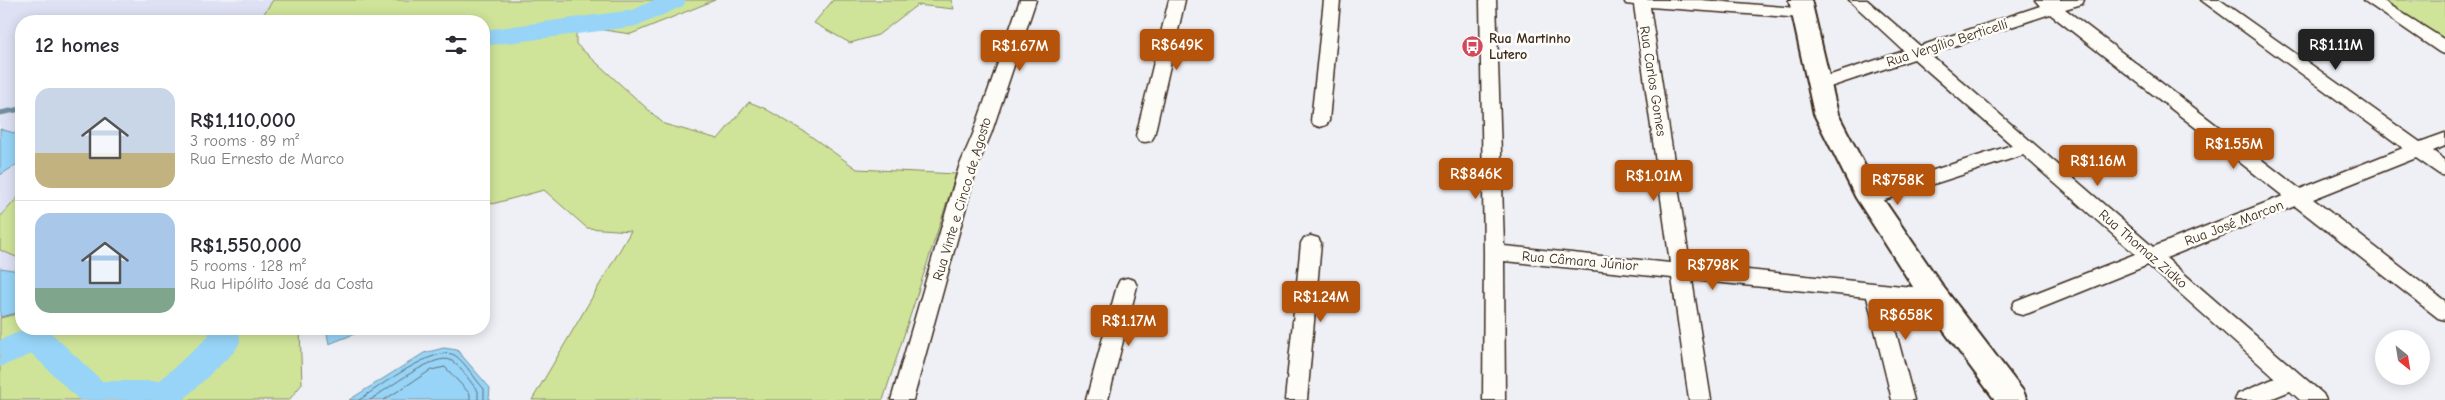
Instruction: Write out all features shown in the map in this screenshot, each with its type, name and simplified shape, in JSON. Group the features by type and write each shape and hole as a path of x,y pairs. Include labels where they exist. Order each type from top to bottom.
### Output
{"street":[{"name":"Rua Vinte e Cinco de Agosto","path":"902,400 968,168 982,134 1028,0"},
{"path":"1145,136 1177,0"},
{"path":"1320,121 1332,0"},
{"path":"1488,0 1494,253 1494,400"},
{"path":"1632,0 1801,6 1826,114 1869,198 1934,296 2012,400"},
{"name":"Rua Carlos Gomes","path":"1641,0 1700,400"},
{"name":"Rua Thomaz Zidko","path":"1858,0 2315,400"},
{"name":"Rua Vergílio Berticelli","path":"1818,86 1919,52 2048,4 2076,0"},
{"path":"2209,0 2445,168"},
{"path":"2370,0 2445,48"},
{"path":"2048,4 2445,312"},
{"name":"Rua José Marcon","path":"2022,306 2420,151 2445,139"},
{"path":"1869,198 2026,147"},
{"path":"1296,400 1312,243"},
{"name":"Rua Câmara Júnior","path":"1494,253 1934,296"},
{"path":"1096,400 1127,286"},
{"path":"1875,291 1903,400"},
{"path":"2246,400 2292,380"}],"shaded area":[{"path":"0,0 273,0 263,15 15,15 15,201 0,217"},
{"path":"0,250 15,256 15,314 0,318"}],"green space":[{"path":"273,0 715,0 631,34 576,26 576,44 664,124 718,139 749,102 764,108 805,132 857,169 956,174 883,400 532,400 631,231 587,228 544,190 492,204 490,202 490,15 263,15"},
{"path":"833,0 951,0 954,9 917,5 878,35 850,43 814,23"},
{"path":"2372,0 2445,0 2445,47"},
{"path":"15,201 15,256 0,250 0,217"},
{"path":"15,314 15,335 220,335 220,342 178,384 224,342 223,335 300,335 302,384 289,400 0,400 0,318"}],"water":[{"path":"0,129 15,133 15,166 0,175"},
{"path":"0,268 15,270 15,313 0,317"},
{"path":"327,335 352,335 329,344"},
{"path":"444,348 457,350 490,388 489,400 349,400 424,353"}],"waterway":[{"path":"490,37 638,18 674,0"},
{"path":"0,113 15,110"},
{"path":"0,354 36,338 95,395 166,395 224,342 224,335"}],"place":[{"name":"Rua Martinho Lutero","path":"1473,46"}]}
